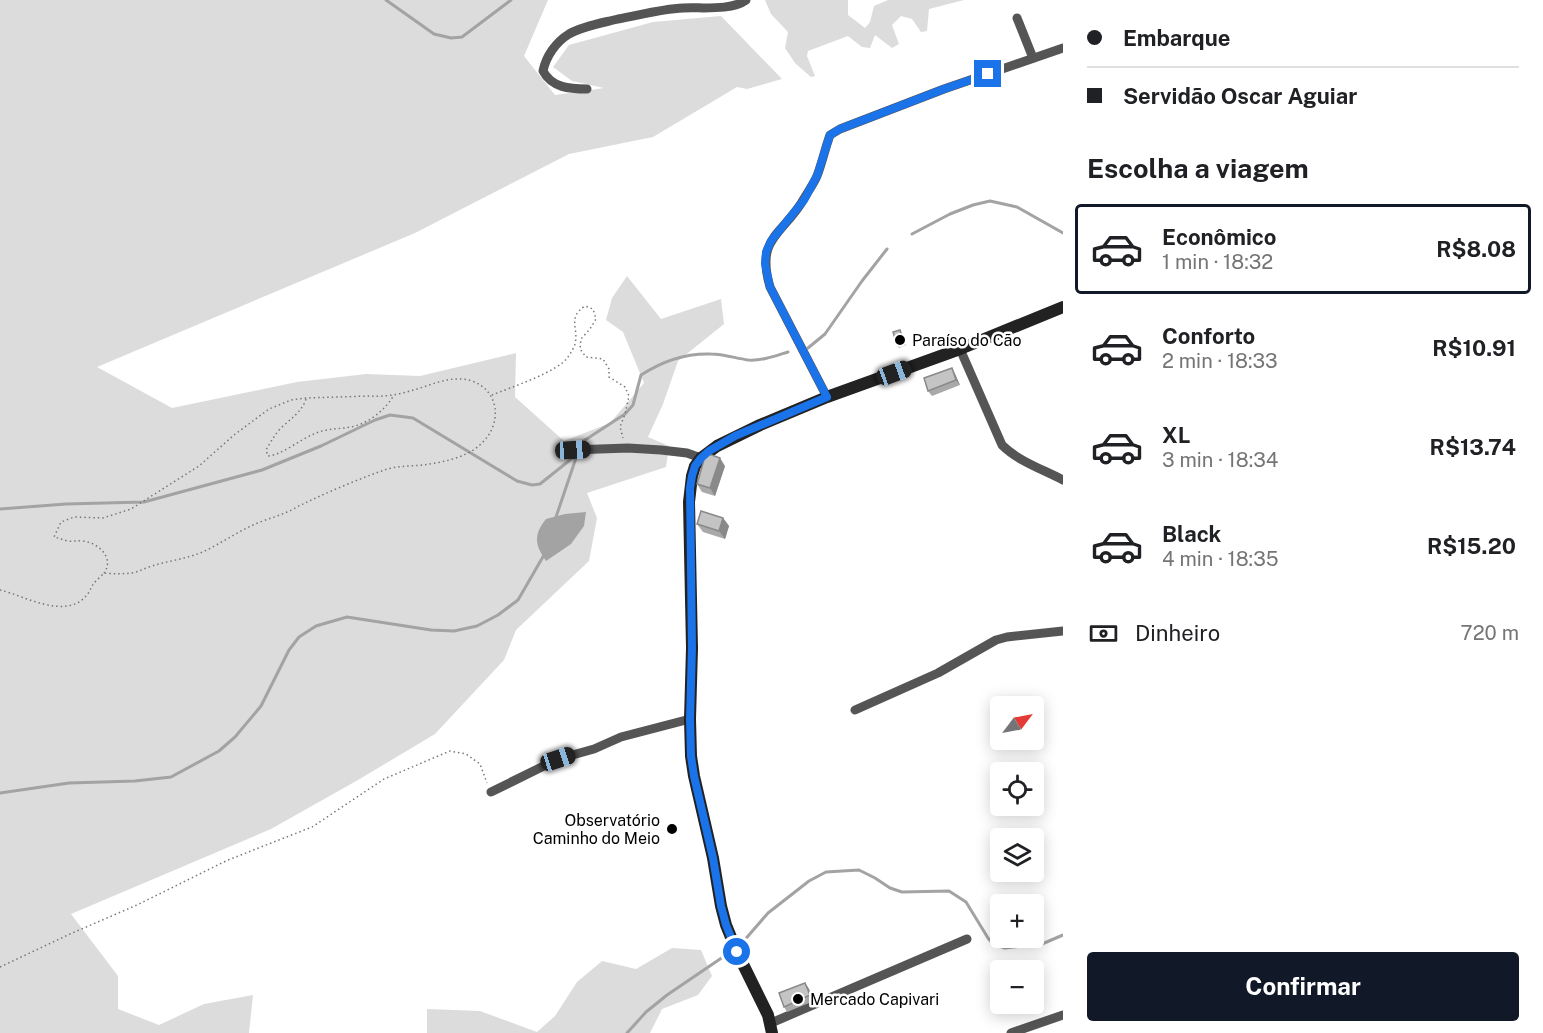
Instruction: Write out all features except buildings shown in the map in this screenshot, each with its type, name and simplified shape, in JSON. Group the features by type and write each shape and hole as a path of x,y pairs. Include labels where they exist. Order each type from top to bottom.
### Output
{"main road":[{"path":"772,1028 758,993 737,952 724,915 691,756 690,488 692,476 701,458 735,436 827,397 960,349 1063,307"}],"street":[{"path":"587,89 559,86 547,79 543,71 545,62 555,47 570,34 600,23 652,12 732,6 747,0"},
{"path":"1017,18 1033,58"},
{"path":"827,397 770,287 765,264 766,252 771,241 804,200 817,176 830,135 840,129 944,89 1063,48"},
{"path":"960,349 1002,444 1010,453 1063,480"},
{"path":"573,450 628,448 677,451 701,458"},
{"path":"855,710 938,673 996,640 1063,631"},
{"path":"491,792 558,759 594,749 621,737 690,719"},
{"path":"772,1028 966,939"},
{"path":"1011,1033 1063,1015"}],"path":[{"path":"491,395 542,374 567,360 575,344 574,322 578,311 585,306 593,309 596,319 581,339 580,349 586,357 603,360 609,369 609,377 625,387 629,396 620,427 628,448"},
{"path":"0,590 44,604 59,606 74,604 86,596 94,583 108,568 108,558 98,546 84,541 70,542 54,537 61,522 74,518 103,518 131,509 199,466 234,435 269,409 291,400 380,397 410,392 450,380 470,381 484,387 491,395 496,416 491,432 482,444 470,452 456,458 389,469 355,481 289,512 255,524 208,550 193,555 148,567 135,573 104,573"},
{"path":"306,398 303,407 271,441 266,450 268,456 326,429 356,426 369,420 381,412 394,394"},
{"path":"0,967 137,905 228,860 312,827 384,778 450,752 466,754 480,764 491,792"}],"shaded area":[{"path":"0,0 548,0 524,56 555,95 604,88 572,81 553,67 569,45 653,22 721,16 782,79 747,89 737,87 653,137 569,154 415,233 97,367 172,408 297,382 366,374 420,376 516,353 515,397 564,441 610,423 644,383 623,332 606,320 612,298 627,276 661,319 721,299 724,324 678,361 663,404 648,437 669,446 666,467 587,493 597,518 589,561 516,630 504,660 435,734 271,829 71,914 118,976 118,1009 159,1025 204,1004 253,995 249,1033 0,1033"},
{"path":"765,0 848,0 848,15 865,28 870,22 874,6 888,0 964,0 929,9 927,31 921,32 912,19 901,16 892,25 899,44 892,48 875,35 870,48 862,47 848,36 808,51 807,56 815,76 811,77 795,63 785,48 788,32 771,14"},
{"path":"586,512 584,526 571,544 546,561 538,545 537,535 546,519"},
{"path":"672,948 701,950 712,976 698,995 662,1009 650,1033 427,1033 427,1009 480,1011 537,1032 555,1016 577,982 602,961 636,969"}],"waterway":[{"path":"386,0 434,34 451,38 462,37 511,0"},
{"path":"912,234 950,214 990,201 1017,207 1063,233"},
{"path":"808,348 825,334 887,249"},
{"path":"582,442 625,414 633,405 641,375 665,362 702,354 753,360 788,352"},
{"path":"0,509 144,502 262,470 390,415 413,418 517,481 532,485 540,484 575,456"},
{"path":"556,517 577,455"},
{"path":"0,793 69,783 135,781 171,777 219,751 235,737 261,706 289,650 299,637 316,626 347,617 431,630 454,631 477,626 498,615 518,600 544,555"},
{"path":"742,943 768,913 809,881 826,872 859,870 890,888 902,892 949,891 966,902 993,944 1005,948 1042,944 1063,935"},
{"path":"627,1033 646,1012 667,995 723,957"}],"place":[{"name":"Paraíso do Cão","path":"900,340"},
{"name":"Observatório Caminho do Meio","path":"672,829"},
{"name":"Mercado Capivari","path":"798,999"}],"route":[{"path":"737,952 721,906 691,756 692,648 689,502 692,476 701,458 717,446 735,436 827,397 770,287 765,264 766,252 771,241 804,200 817,176 830,135 840,129 988,74"}]}
